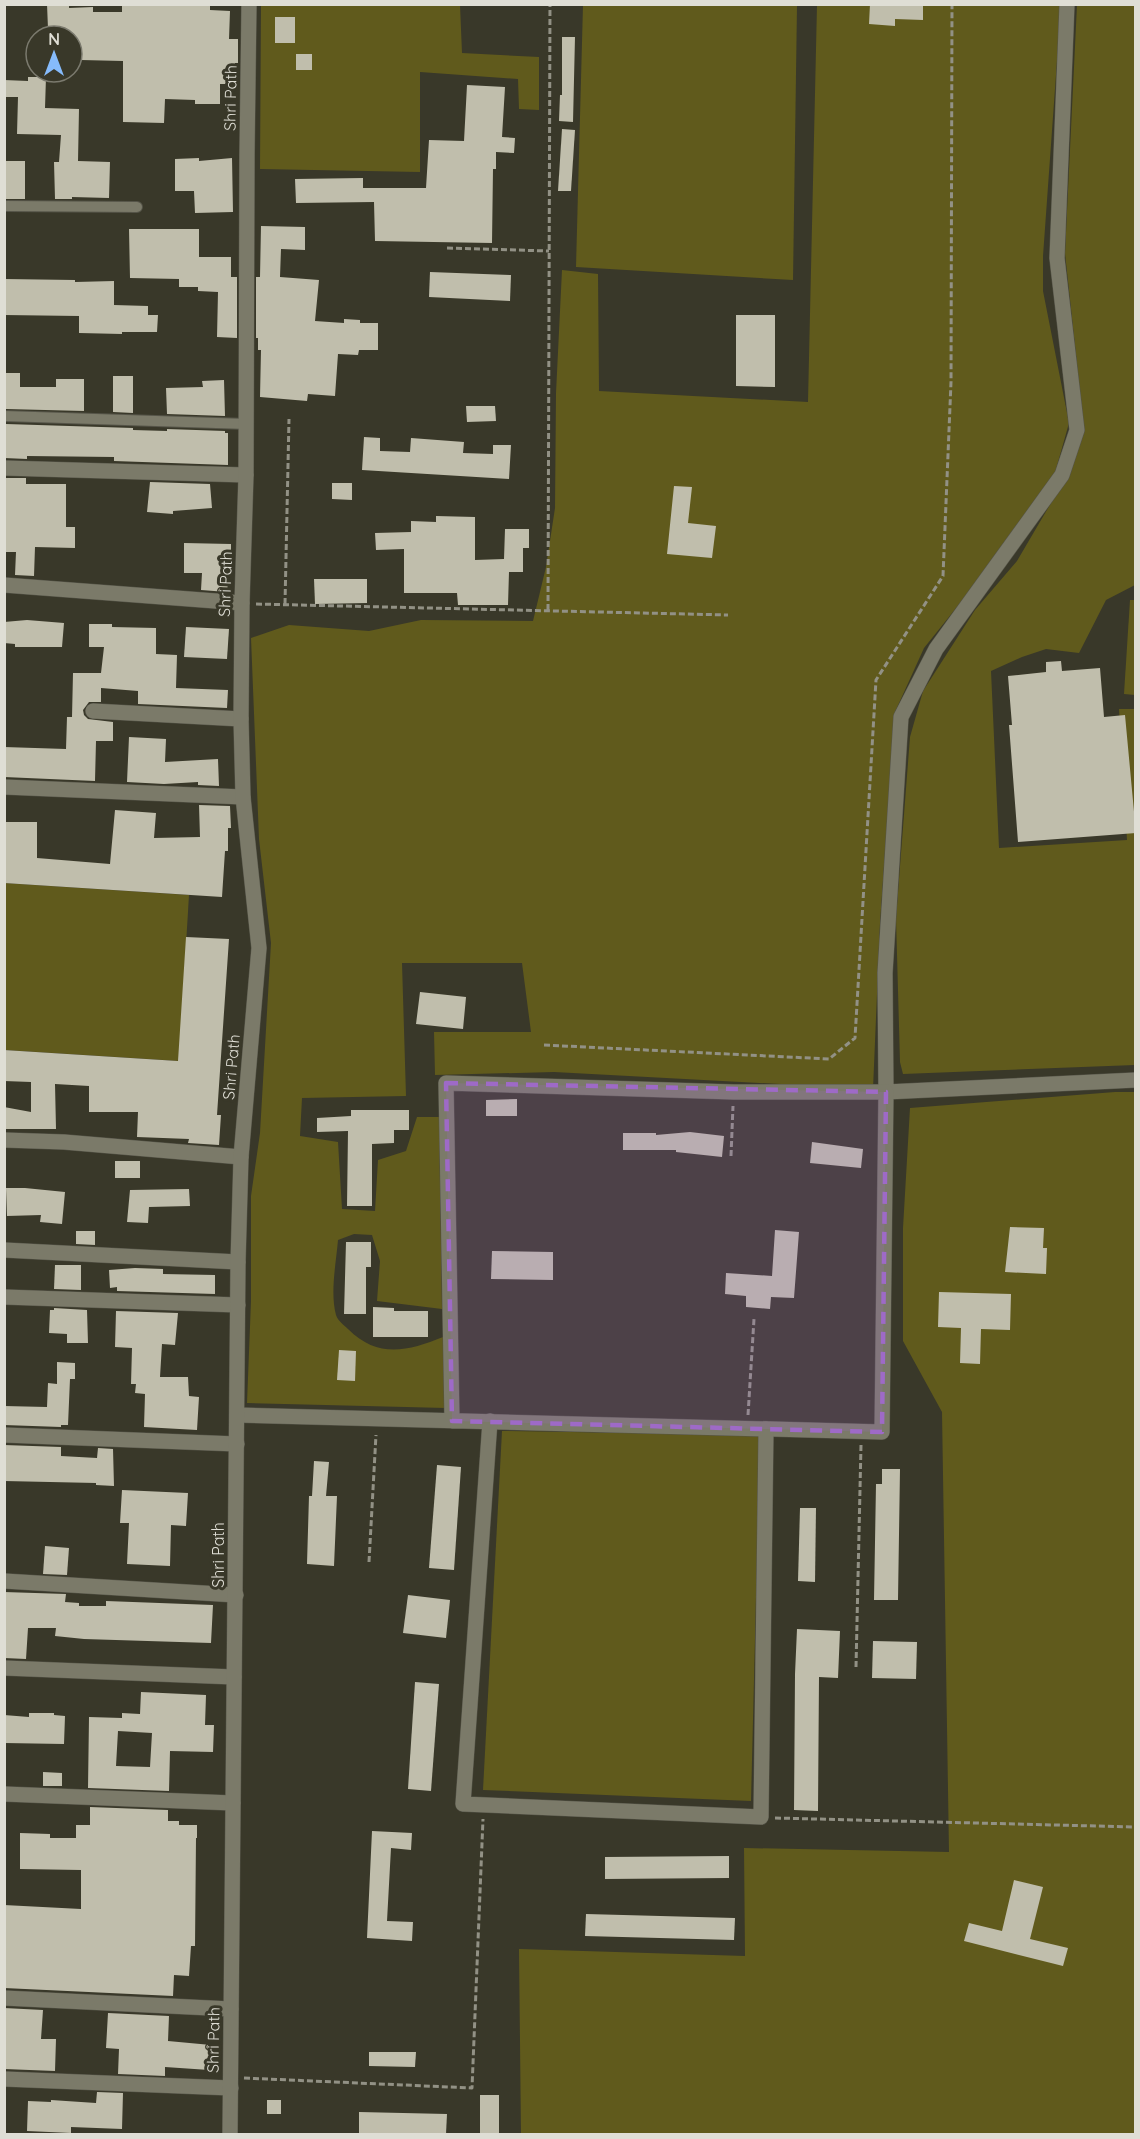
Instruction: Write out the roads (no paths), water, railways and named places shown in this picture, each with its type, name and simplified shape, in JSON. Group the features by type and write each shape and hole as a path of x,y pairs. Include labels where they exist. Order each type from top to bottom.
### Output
{"street":[{"name":"Shri Path","path":"230,2134 238,1262 241,1158 259,948 243,797 241,719 247,424 249,4"},
{"path":"237,1415 882,1432 885,973 901,717 936,649 1062,475 1077,430 1057,258 1067,4"},
{"path":"4,468 246,476"},
{"path":"4,585 242,603"},
{"path":"93,711 241,719"},
{"path":"4,787 243,797"},
{"path":"452,1420 446,1083 734,1092 886,1092 1136,1080"},
{"path":"4,1140 241,1158"},
{"path":"4,1250 238,1262"},
{"path":"4,1297 238,1305"},
{"path":"490,1421 463,1804 761,1817 766,1429"},
{"path":"4,1436 237,1444"},
{"path":"4,1581 236,1595"},
{"path":"4,1668 234,1677"},
{"path":"4,1794 233,1803"},
{"path":"4,1998 231,2008"},
{"path":"4,2079 231,2083"}],"lane":[{"path":"4,206 137,207"},
{"path":"4,416 247,424"}]}
